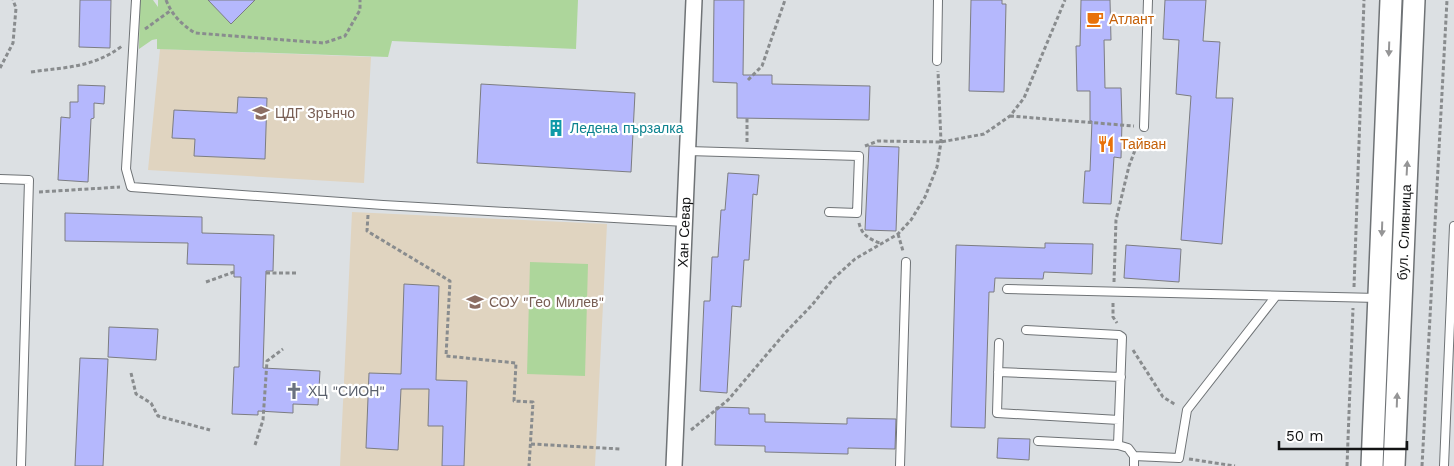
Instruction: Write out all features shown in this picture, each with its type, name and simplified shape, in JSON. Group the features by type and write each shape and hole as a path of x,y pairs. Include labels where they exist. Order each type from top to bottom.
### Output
{"main road":[{"name":"бул. Сливница","path":"1372,466 1391,0"},
{"name":"бул. Сливница","path":"1394,466 1414,0"}],"street":[{"name":"Хан Севар","path":"674,466 694,0"}],"lane":[{"path":"136,0 126,169 131,187 369,204 684,222"},
{"path":"937,61 938,0"},
{"path":"1144,127 1148,0"},
{"path":"688,151 859,156 857,212 829,212"},
{"path":"0,179 29,180 21,466"},
{"path":"1444,466 1454,226"},
{"path":"900,466 906,262"},
{"path":"1007,289 1380,298"},
{"path":"1134,456 1179,458 1186,410 1276,296"},
{"path":"1026,330 1119,335 1123,340 1118,445"},
{"path":"999,342 997,413 1120,420"},
{"path":"998,372 1121,377"},
{"path":"1038,441 1118,445 1128,448 1134,456 1134,466"}],"path":[{"path":"0,68 13,43 16,8 13,0"},
{"path":"166,0 170,11 181,24 194,33 324,43 345,36 360,10 360,0"},
{"path":"748,80 762,66 785,0"},
{"path":"859,156 866,144 878,141 941,142 984,134 1010,116 1024,98 1065,0"},
{"path":"1347,466 1364,0"},
{"path":"1422,466 1447,0"},
{"path":"31,72 87,65 109,56 170,11"},
{"path":"675,443 728,400 833,279 854,259 898,234 911,220 925,197 937,168 941,142 937,61"},
{"path":"1010,116 1144,127 1129,166 1116,220 1113,317 1118,325"},
{"path":"747,118 747,153"},
{"path":"28,193 131,187"},
{"path":"369,204 367,231 450,281 446,356 516,364 514,401 533,402 529,466"},
{"path":"857,212 861,231 868,239 882,244"},
{"path":"898,234 906,262"},
{"path":"206,282 234,272"},
{"path":"266,273 296,273"},
{"path":"255,445 263,420 267,361 283,349"},
{"path":"1133,349 1163,397 1186,410"},
{"path":"132,373 136,394 151,403 158,416 210,430"},
{"path":"530,444 620,449"},
{"path":"1179,458 1235,466"}],"shaded area":[{"name":"ЦДГ Зрънчо","path":"160,49 371,57 364,183 148,170"},
{"name":"СОУ \"Гео Милев\"","path":"352,212 607,224 595,466 464,466 467,381 448,380 428,425 443,426 442,466 340,466"}],"green space":[{"path":"140,0 153,0 158,7 158,0 578,0 576,49 392,41 388,57 157,49 157,39 152,40 139,49"},
{"path":"530,262 588,264 585,376 527,374"}],"building":[{"path":"80,0 111,0 110,48 79,47"},
{"path":"208,0 255,0 231,24"},
{"path":"714,0 744,0 743,75 772,75 772,84 870,86 869,120 737,118 737,83 713,82"},
{"path":"971,0 1002,0 1002,4 1006,4 1004,92 969,91"},
{"path":"1081,0 1110,0 1111,40 1104,40 1105,88 1121,88 1122,122 1121,158 1114,157 1111,204 1083,203 1085,171 1090,171 1092,121 1090,121 1090,91 1077,91 1076,46 1080,46"},
{"path":"1165,0 1206,0 1203,41 1220,42 1216,98 1233,98 1222,244 1181,240 1191,96 1176,94 1179,40 1163,39"},
{"name":"Ледена пързалка","path":"481,84 635,93 631,172 477,163"},
{"path":"78,85 105,86 104,104 94,103 94,118 91,119 88,182 58,180 61,117 70,118 70,102 78,102"},
{"path":"238,97 267,98 265,159 194,156 195,139 172,138 174,110 237,113"},
{"path":"869,146 899,147 896,231 865,230"},
{"path":"728,173 759,175 757,195 753,194 749,260 744,260 741,307 732,306 727,393 700,391 704,301 710,301 712,257 718,257 721,210 725,210"},
{"path":"65,213 202,217 202,233 274,235 273,271 266,271 263,368 320,371 318,405 293,404 293,413 258,411 258,415 232,414 234,367 239,367 241,277 234,277 234,265 187,264 188,243 65,241"},
{"path":"1045,243 1093,244 1092,274 1044,272 1043,279 995,278 994,292 989,292 985,428 951,427 956,245 1045,248"},
{"path":"1126,245 1181,249 1179,282 1124,278"},
{"path":"404,284 439,286 436,380 467,381 464,466 442,466 443,426 428,426 429,389 401,389 398,450 366,448 369,373 401,374"},
{"path":"109,327 158,329 156,360 108,357"},
{"path":"80,358 108,359 103,466 75,466"},
{"path":"716,407 749,408 749,414 765,414 765,422 847,424 847,418 896,419 895,449 848,448 848,454 765,452 765,446 715,445"},
{"path":"998,438 1030,439 1029,460 997,458"}],"place":[{"name":"Атлант","path":"1095,19"},
{"name":"ЦДГ Зрънчо","path":"261,113"},
{"name":"Ледена пързалка","path":"556,128"},
{"name":"Тайван","path":"1106,144"},
{"name":"СОУ \"Гео Милев\"","path":"475,302"},
{"name":"ХЦ \"СИОН\"","path":"294,391"}]}
